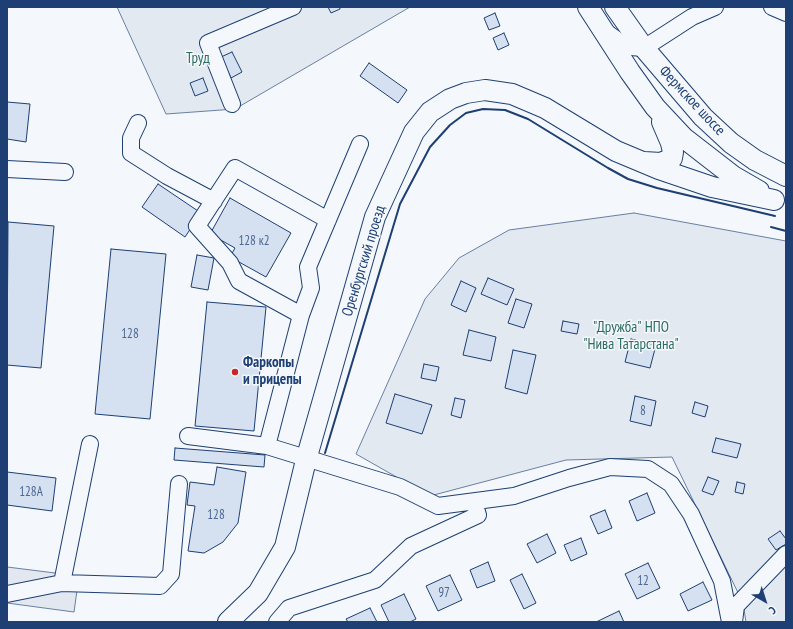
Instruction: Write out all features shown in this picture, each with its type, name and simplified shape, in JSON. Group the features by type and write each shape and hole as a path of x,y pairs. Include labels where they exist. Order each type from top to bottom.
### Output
{"main road":[{"name":"Фермское шоссе","path":"588,7 655,107 684,138 733,176 780,202"},
{"name":"Фермское шоссе","path":"615,7 644,48 703,117 731,143 755,160 786,176"},
{"name":"Оренбургский проезд","path":"228,622 258,592 285,547 306,460 375,217 414,132 430,112 450,99 466,93 485,90 512,94 545,108 616,151 659,169 712,187 780,202"},
{"name":"Фермское шоссе","path":"644,162 661,163 672,158 673,152 671,143 655,107"}],"street":[{"path":"232,104 208,44 293,7"},
{"path":"602,28 620,42 630,47 644,48 692,17 715,7"},
{"path":"772,7 786,13"},
{"path":"138,123 131,138 132,153 167,176 214,201"},
{"path":"267,446 301,315 311,288 308,267 360,144"},
{"path":"301,315 239,281 230,263 197,226 235,168 328,220"},
{"path":"7,169 65,172"},
{"path":"188,436 267,446 306,460 400,487 438,506 474,502 516,502 569,478 610,467 648,469 671,484 691,514 722,581 730,622"},
{"path":"62,583 90,444"},
{"path":"7,594 62,583 160,586 171,574 179,484"},
{"path":"276,622 289,608 375,580 411,546 478,515 474,502"},
{"path":"734,622 736,606 786,554"}],"green space":[{"name":"Труд","path":"117,7 410,7 235,109 166,114"},
{"name":"\"Дружба\" НПО \"Нива Татарстана\"","path":"634,213 786,241 786,622 746,622 743,603 672,457 566,460 430,496 356,454 425,299 459,258 509,230"}],"shaded area":[{"path":"7,567 79,576 74,612 7,603"}],"building":[{"path":"328,7 340,7 340,9 331,13"},
{"path":"495,13 500,26 489,30 484,18"},
{"path":"504,33 509,45 498,50 493,38"},
{"path":"232,52 242,72 231,78 221,57"},
{"path":"369,63 407,90 398,103 360,76"},
{"path":"203,78 208,91 195,96 190,83"},
{"path":"7,102 30,104 26,142 7,139"},
{"path":"158,184 201,213 185,237 142,207"},
{"path":"230,198 291,233 266,277 230,257 235,248 210,234"},
{"path":"8,222 54,226 41,368 7,365"},
{"path":"111,249 166,254 150,419 95,414"},
{"path":"197,255 214,258 208,290 191,287"},
{"path":"488,278 514,289 507,305 481,294"},
{"path":"461,281 476,288 466,312 451,305"},
{"path":"516,299 532,304 524,328 508,323"},
{"path":"207,302 266,307 254,431 195,426"},
{"path":"563,321 579,324 577,334 561,331"},
{"path":"469,330 496,337 491,361 463,355"},
{"path":"631,339 656,345 650,368 625,362"},
{"path":"513,350 536,355 527,394 505,388"},
{"path":"424,364 439,367 436,381 421,378"},
{"path":"395,394 432,405 422,434 386,423"},
{"path":"635,396 656,401 651,426 630,421"},
{"path":"455,398 465,400 461,418 451,415"},
{"path":"695,402 708,406 705,417 692,413"},
{"path":"716,438 741,444 737,458 712,452"},
{"path":"175,448 265,455 264,467 174,460"},
{"path":"217,467 246,472 238,523 223,542 204,553 188,551 195,506 187,505 190,482 214,485"},
{"path":"7,472 56,478 52,511 7,505"},
{"path":"708,477 719,481 713,495 702,491"},
{"path":"737,482 745,484 743,494 735,492"},
{"path":"647,493 655,513 637,521 629,501"},
{"path":"605,510 612,528 598,534 590,516"},
{"path":"780,531 786,539 786,544 776,550 768,539"},
{"path":"547,534 556,553 537,563 527,544"},
{"path":"581,538 587,554 571,561 564,545"},
{"path":"488,562 495,581 477,588 470,570"},
{"path":"648,563 660,588 637,599 625,574"},
{"path":"522,574 536,603 524,609 510,580"},
{"path":"450,575 462,600 438,611 426,586"},
{"path":"703,582 712,600 688,611 680,594"},
{"path":"404,594 416,619 410,622 389,622 381,605"},
{"path":"370,608 377,622 348,622 346,619"},
{"path":"619,611 624,622 596,622"}],"wall":[{"path":"325,453 400,204 430,147 450,125 466,113 483,109 505,110 528,119 628,179 657,188 775,216"},
{"path":"771,227 786,231"}],"place":[{"name":"Фаркопы и прицепы","path":"235,372"}]}
